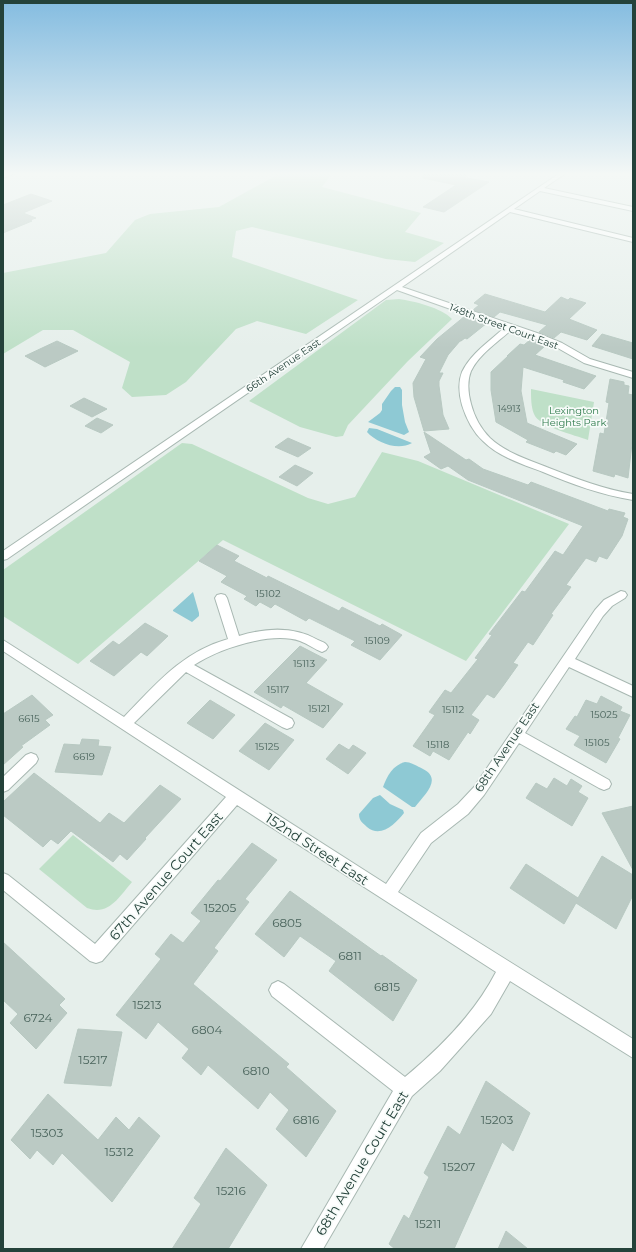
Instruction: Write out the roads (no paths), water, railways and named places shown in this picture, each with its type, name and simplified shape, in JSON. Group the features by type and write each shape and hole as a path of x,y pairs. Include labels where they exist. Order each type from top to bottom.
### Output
{"street":[{"name":"66th Avenue East","path":"3,556 478,231"},
{"path":"598,231 633,240"},
{"name":"148th Street Court East","path":"396,288 537,336 559,345 587,360 633,375"},
{"path":"510,327 479,355 467,372 464,396 478,430 498,449 514,458 573,481 633,497"},
{"name":"68th Avenue East","path":"388,894 426,838 463,809 479,791 599,613 608,603 621,596"},
{"path":"221,598 234,642"},
{"path":"125,724 185,666 202,653 234,642 265,635 282,634 300,636 322,647"},
{"name":"152nd Street East","path":"3,645 388,894 633,1049"},
{"path":"566,660 633,692"},
{"path":"185,666 287,723"},
{"path":"516,735 604,784"},
{"path":"3,786 30,758"},
{"name":"67th Avenue Court East","path":"3,880 96,955 236,796"},
{"name":"68th Avenue Court East","path":"311,1249 405,1089 434,1065 485,1008 507,969"},
{"path":"278,990 405,1089"}],"water":[{"path":"395,387 400,387 402,390 402,405 405,422 409,432 404,435 368,422 380,413 382,410 382,404"},
{"path":"369,428 377,429 412,443 400,446 388,445 371,436 367,432"},
{"path":"193,592 199,616 192,622 173,610"},
{"path":"405,762 412,763 423,769 429,773 431,777 432,782 430,787 415,807 412,807 383,787 386,779 394,768"},
{"path":"380,795 390,804 403,810 404,813 388,828 378,831 367,827 360,820 359,814 373,798"}],"park label":[{"name":"Lexington Heights Park","path":"574,416"}]}
